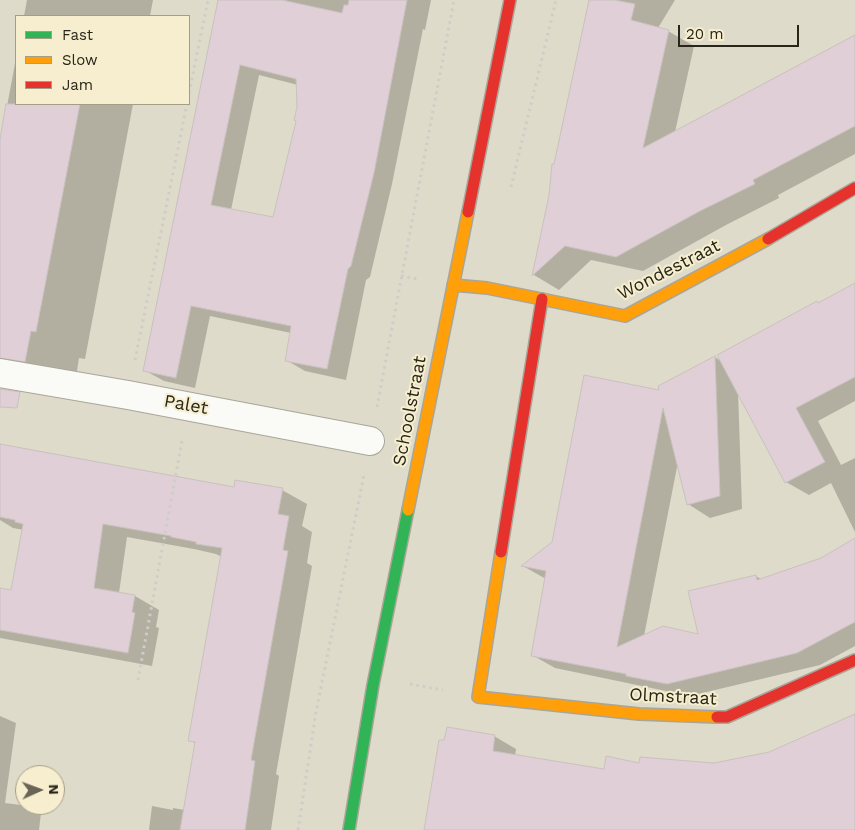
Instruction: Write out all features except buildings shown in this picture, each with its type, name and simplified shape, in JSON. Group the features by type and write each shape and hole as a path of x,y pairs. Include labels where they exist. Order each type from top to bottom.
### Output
{"street":[{"name":"Schoolstraat","path":"349,830 373,685 510,0"},
{"name":"Wondestraat","path":"453,285 487,288 625,316 775,235 855,188"},
{"name":"Olmstraat","path":"542,300 478,697 639,714 727,717 855,660"},
{"name":"Palet","path":"0,373 188,406 370,441"}],"path":[{"path":"190,88 208,0"},
{"path":"128,395 187,105"},
{"path":"138,680 188,406"}],"traffic: fast":[{"path":"349,830 373,685 408,510"}],"traffic: slow":[{"path":"408,510 468,212"},
{"path":"453,285 487,288 625,316 768,239"},
{"path":"501,552 478,697 639,714 717,717"}],"traffic: jam":[{"path":"468,212 510,0"},
{"path":"768,239 855,188"},
{"path":"501,552 542,299"},
{"path":"717,717 727,717 855,660"}]}
